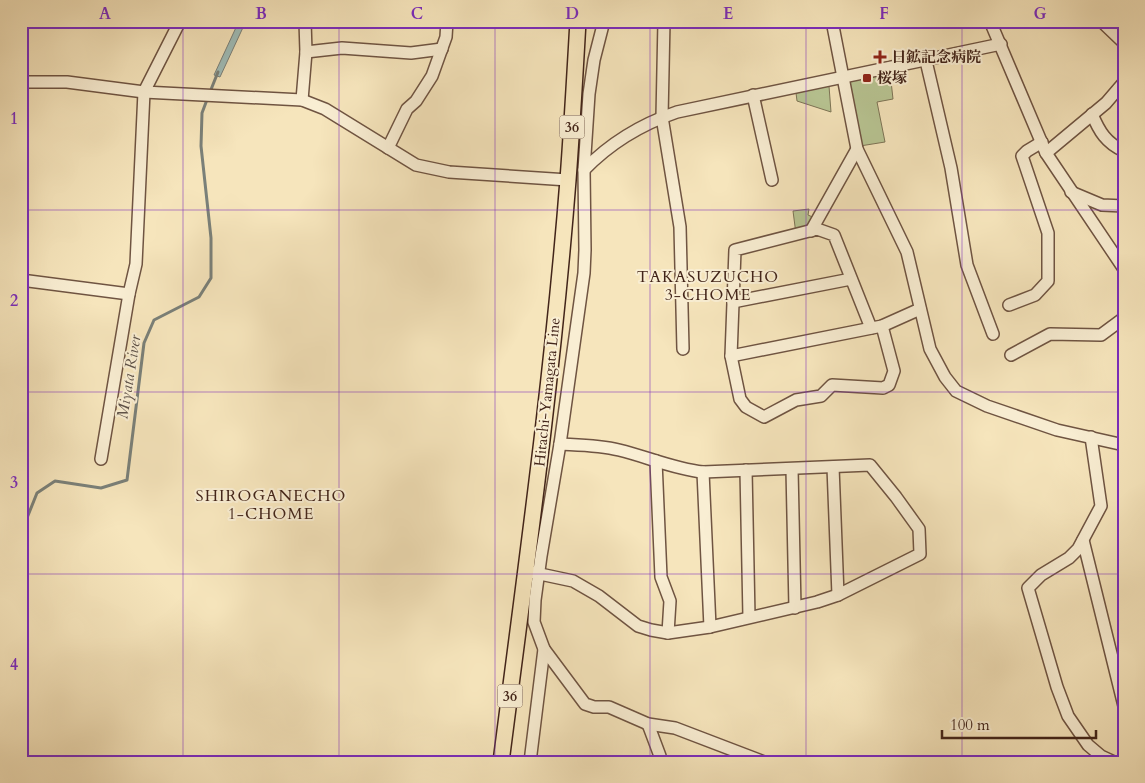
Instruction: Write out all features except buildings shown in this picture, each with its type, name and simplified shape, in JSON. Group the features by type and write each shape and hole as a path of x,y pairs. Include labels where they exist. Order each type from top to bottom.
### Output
{"main road":[{"name":"Hitachi-Yamagata Line","path":"501,762 532,572 536,492 568,180 578,21"}],"street":[{"path":"101,459 128,294 136,264 144,92 180,21"},
{"path":"302,100 306,52 305,21"},
{"path":"388,148 407,109 416,101 432,76 446,37 447,21"},
{"path":"604,21 594,60 589,94 584,170 585,250 578,310 560,444 532,572 534,622 544,649 585,704 594,707 610,707 648,724 675,728 738,757 764,762"},
{"path":"664,21 662,117 680,227 683,349"},
{"path":"832,21 857,149 907,252 930,349 945,377 956,391 986,406 1058,430 1124,445"},
{"path":"990,21 1044,148 1070,192 1124,269"},
{"path":"1101,21 1124,44"},
{"path":"584,170 608,147 662,117 677,112 1001,44"},
{"path":"306,52 342,48 411,53 442,49"},
{"path":"926,61 952,168 967,265 993,334"},
{"path":"21,82 67,82 144,92 302,100 325,109 416,165 449,172 568,180"},
{"path":"1009,305 1035,296 1048,281 1048,233 1022,156 1027,151 1044,148 1092,114 1114,95 1124,82"},
{"path":"753,95 772,180"},
{"path":"1092,114 1099,131 1109,143 1124,151"},
{"path":"810,231 857,149"},
{"path":"1070,192 1102,205 1124,206"},
{"path":"817,229 834,236 851,278 876,327 894,371 889,385 883,388 832,386 821,396 796,400 764,418 746,407 740,399 731,356 735,250 810,231 817,229"},
{"path":"733,302 851,278"},
{"path":"21,280 128,294"},
{"path":"556,307 578,310"},
{"path":"731,356 876,327 920,309"},
{"path":"1011,355 1050,334 1101,336 1124,318"},
{"path":"1091,437 1102,506 1078,549 1069,558 1041,575 1028,588 1057,687 1068,716 1088,745 1101,756 1114,762"},
{"path":"532,572 583,586 638,626 668,633 710,627 795,608 838,595 920,554 919,529 870,465 703,472 682,470 620,450 560,444"},
{"path":"656,461 661,577 670,601 668,633"},
{"path":"833,467 838,595"},
{"path":"792,469 795,608"},
{"path":"746,470 749,617"},
{"path":"703,472 710,627"},
{"path":"1083,540 1124,706"},
{"path":"530,762 544,649"},
{"path":"648,724 660,760"}],"green space":[{"path":"890,72 893,99 877,102 885,142 860,146 848,82"},
{"path":"829,86 831,112 797,101 796,93"},
{"path":"809,209 808,215 817,219 796,234 793,211"}],"water":[{"path":"239,21 246,21 220,77 214,75"}],"waterway":[{"name":"Miyata River","path":"210,92 218,72"},
{"name":"Miyata River","path":"21,543 27,518 37,493 55,481 101,488 127,480 144,343 154,320 199,297 211,278 211,238 201,146 202,113 208,97"}],"place":[{"name":"日鉱記念病院","path":"880,57"},
{"name":"桜塚","path":"867,78"}],"district":[{"name":"TAKASUZUCHO 3-CHOME","path":"708,286"},
{"name":"SHIROGANECHO 1-CHOME","path":"271,505"}]}
